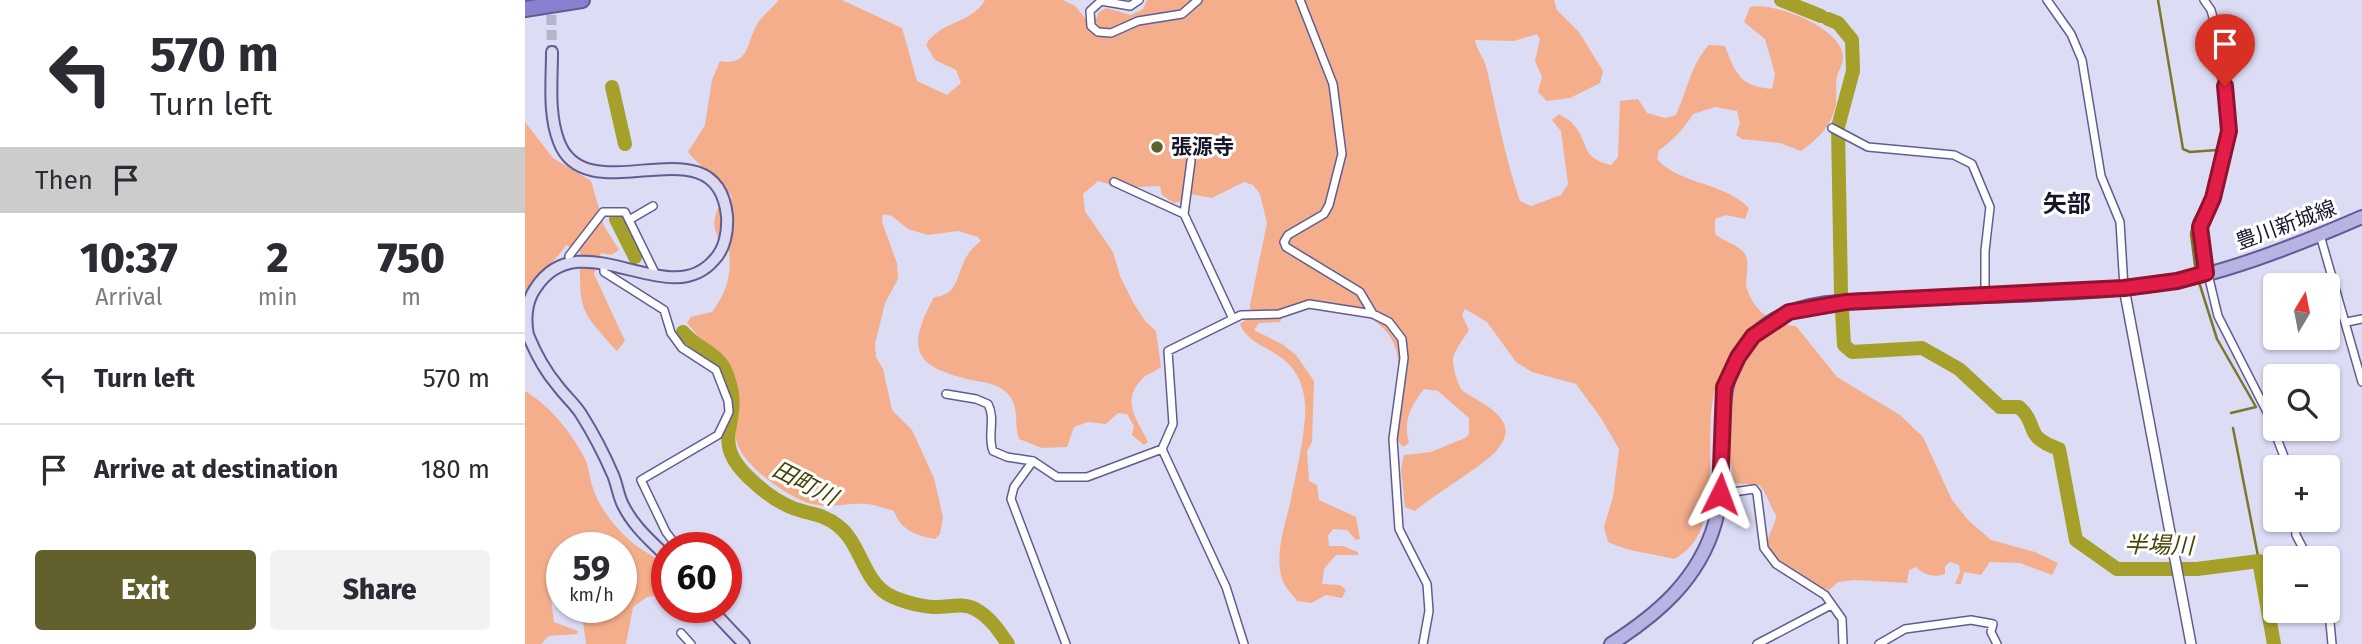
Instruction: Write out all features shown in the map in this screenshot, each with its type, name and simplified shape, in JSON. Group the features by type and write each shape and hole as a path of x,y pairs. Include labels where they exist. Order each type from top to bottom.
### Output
{"highway":[{"path":"525,9 582,0"}],"main road":[{"path":"552,52 555,128 559,144 569,157 580,165 603,173 661,167 697,172 711,182 722,198 727,216 726,237 720,254 707,269 690,275 656,275 604,263 570,263 558,267 538,284 527,304 526,329 551,379 575,404 593,433 628,513 651,543"},
{"name":"豊川新城線","path":"1612,644 1661,609 1686,581 1707,545 1720,494 1724,387 1738,357 1753,336 1770,322 1789,312 1812,306 2124,288 2177,281 2320,235 2362,217"},
{"path":"724,623 744,644"}],"street":[{"path":"1139,0 1130,6 1101,1 1090,11 1091,26 1098,32 1111,33 1138,21 1182,14 1198,0"},
{"path":"1300,0 1333,84 1342,154 1329,205 1324,214 1287,235 1284,242 1286,247 1360,292 1373,314"},
{"path":"2047,0 2071,34 2082,60 2101,176 2120,222 2124,288 2191,644"},
{"path":"2204,0 2211,10 2221,47 2221,76 2228,94 2231,120 2216,188 2200,227 2206,273 2218,316 2267,412 2283,455"},
{"path":"1832,128 1868,146 1954,155 1972,164 1990,206 1985,251 1985,295"},
{"path":"1191,162 1184,214 1233,319"},
{"path":"1114,182 1184,214"},
{"path":"629,220 653,206"},
{"path":"570,263 569,256 603,212 625,212 656,275"},
{"path":"2320,235 2362,382"},
{"path":"604,263 604,272 664,310 671,333 682,348 716,370 728,401 726,421 718,435 641,480 666,532"},
{"path":"946,394 988,404 992,417 990,443 993,451 1007,457 1033,461 1057,477 1087,477 1162,449 1173,424 1168,351 1249,313 1279,314 1310,304 1373,314 1389,322 1402,339 1403,383 1393,439 1399,529 1427,584 1429,611 1423,644"},
{"path":"2347,322 2362,319"},
{"path":"1162,449 1226,587 1244,644"},
{"path":"1033,461 1014,487 1011,499 1066,644"},
{"path":"1720,494 1754,489 1757,493 1764,548 1768,556 1825,595 1842,619 1843,644"},
{"path":"1757,644 1831,605"},
{"path":"1879,644 1905,629 1971,621 1993,624 1991,632 1997,644"},
{"path":"2330,623 2332,644"},
{"path":"681,633 691,644"}],"shaded area":[{"path":"779,0 842,0 902,28 917,81 947,95 961,83 956,70 935,60 926,45 939,31 972,14 985,0 1063,0 1075,6 1086,19 1097,18 1098,13 1106,8 1131,15 1143,9 1147,0 1554,0 1557,10 1579,32 1603,71 1600,83 1570,98 1547,101 1538,92 1542,77 1535,61 1540,39 1537,34 1514,41 1475,40 1486,66 1520,201 1531,206 1561,195 1568,184 1561,131 1552,120 1559,114 1573,124 1594,158 1611,165 1618,157 1620,101 1638,99 1647,113 1665,118 1676,115 1694,69 1709,45 1725,46 1736,72 1746,82 1772,89 1775,74 1765,39 1744,22 1750,7 1773,8 1802,17 1828,32 1837,41 1843,55 1836,80 1834,112 1828,125 1818,136 1801,151 1780,143 1742,139 1736,135 1740,123 1737,111 1715,107 1693,114 1678,134 1659,150 1657,159 1677,174 1727,193 1749,208 1745,219 1726,215 1715,219 1715,234 1744,252 1747,289 1760,311 1772,320 1796,326 1837,377 1900,415 1923,437 1952,500 1968,520 1991,540 2035,552 2058,563 2052,575 2020,563 1990,562 1981,575 1964,572 1961,584 1955,584 1960,572 1959,565 1950,562 1945,566 1945,574 1937,576 1922,572 1916,567 1909,570 1907,583 1855,580 1838,582 1829,590 1801,578 1774,558 1769,550 1768,541 1776,515 1762,488 1759,485 1734,483 1729,449 1733,382 1719,378 1713,399 1708,502 1703,525 1692,545 1674,559 1608,542 1604,527 1613,497 1619,449 1601,418 1576,384 1532,372 1516,362 1487,322 1465,309 1462,315 1469,330 1453,358 1456,376 1463,391 1489,407 1503,421 1506,430 1504,439 1490,457 1415,511 1405,507 1401,469 1404,455 1431,452 1465,438 1469,434 1469,418 1438,391 1424,389 1409,414 1409,443 1403,447 1395,433 1398,359 1392,340 1378,324 1353,311 1312,303 1286,309 1280,322 1259,323 1254,330 1282,344 1296,355 1314,381 1312,442 1307,451 1309,481 1317,485 1319,500 1356,517 1360,539 1356,540 1347,530 1333,529 1328,536 1329,546 1343,546 1358,552 1358,555 1336,555 1324,569 1322,584 1340,585 1346,590 1342,598 1326,595 1311,603 1297,601 1283,582 1279,559 1301,451 1305,403 1301,384 1294,371 1275,353 1254,341 1240,324 1251,316 1250,305 1267,223 1260,194 1253,185 1244,182 1212,198 1185,193 1181,201 1174,203 1162,195 1160,186 1123,187 1098,181 1083,194 1085,211 1113,252 1120,276 1134,304 1156,331 1161,367 1144,377 1132,395 1133,411 1148,442 1144,445 1132,435 1134,426 1127,414 1118,413 1106,424 1088,422 1074,427 1067,447 1042,448 1019,439 1013,403 1003,390 988,383 952,375 927,362 920,353 918,343 925,315 934,297 951,290 966,258 981,241 978,237 958,231 928,235 908,229 892,216 883,214 882,222 897,263 898,279 885,303 875,344 876,357 883,369 892,410 912,430 934,478 943,517 940,534 935,539 916,534 905,528 894,511 875,505 828,506 805,502 774,485 745,457 736,438 738,394 735,380 720,357 687,323 691,317 712,312 724,291 730,268 729,251 718,236 715,220 718,208 729,204 732,197 688,152 705,125 712,80 720,61 730,62 743,56 759,21"},
{"path":"525,122 553,158 591,181 604,226 619,250 611,255 601,253 594,274 625,341 617,351 594,325 583,307 580,251 566,245 525,294"},
{"path":"525,391 552,412 574,440 586,462 599,503 621,532 546,532 546,623 557,623 578,631 577,634 549,636 541,644 525,644"},
{"path":"637,546 651,556 651,596 637,604"},
{"path":"583,623 630,623 626,644 586,644"}],"waterway":[{"name":"半場川","path":"1781,0 1821,16"},
{"path":"2158,0 2183,149 2190,152 2217,150 2209,193 2194,220 2191,234 2196,273"},
{"name":"半場川","path":"1828,19 1838,23 1852,40 1853,71 1838,127 1841,293"},
{"name":"田町川","path":"612,87 625,144"},
{"name":"田町川","path":"616,219 635,257"},
{"path":"2198,279 2217,339 2256,407 2231,413"},
{"name":"半場川","path":"1842,310 1844,345 1852,352 1922,348 1959,369 2000,407 2019,407 2040,440 2059,449 2076,540 2117,569 2197,569 2259,561 2274,644"},
{"name":"田町川","path":"683,332 717,359 725,370 733,405 728,442 731,455 740,469 783,504 821,516 837,525 851,540 870,576 883,591 900,600 921,605 965,606 975,609 990,620 1008,644"},
{"path":"2233,428 2259,561"}],"tunnel":[{"path":"551,0 552,52"}],"place":[{"name":"張源寺","path":"1157,147"}],"district":[{"name":"矢部","path":"2067,204"}],"route":[{"path":"1720,494 1723,470 1722,404 1730,371 1753,336 1770,322 1789,312 1846,302 2124,288 2177,281 2206,273 2200,227 2216,188 2231,120 2225,86"}]}
